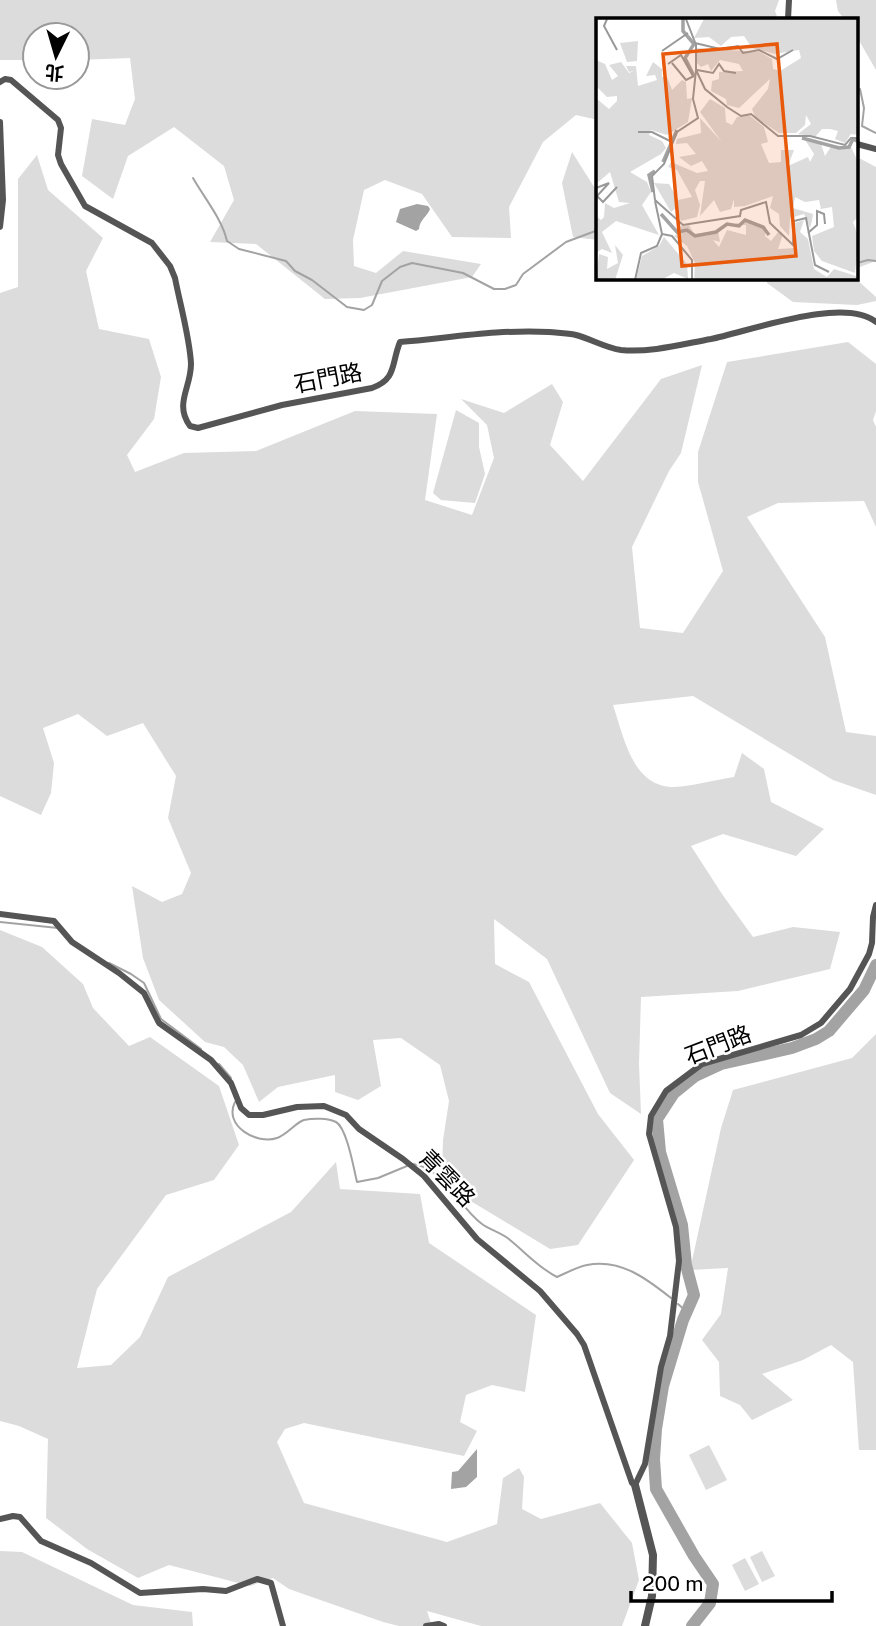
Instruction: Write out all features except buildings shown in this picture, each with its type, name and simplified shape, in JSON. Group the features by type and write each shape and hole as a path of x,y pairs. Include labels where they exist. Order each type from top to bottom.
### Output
{"street":[{"path":"788,18 789,0"},
{"name":"石門路","path":"0,82 11,80 58,120 61,128 58,155 85,206 152,243 170,266 175,278 191,362 190,381 182,412 190,426 198,428 282,405 385,383 391,377 400,342 547,332 575,335 620,350 645,350 711,339 807,316 840,311 870,317 876,322"},
{"path":"0,122 3,200 0,227"},
{"path":"858,144 876,149"},
{"name":"石門路","path":"635,1485 645,1464 661,1367 670,1336 679,1261 676,1227 649,1134 650,1116 666,1091 702,1065 801,1035 821,1023 850,989 869,954 876,905"},
{"name":"青雲路","path":"0,914 54,921 72,942 136,986 144,993 159,1023 211,1060 231,1083 242,1108 249,1115 263,1115 297,1107 324,1106 346,1115 359,1129 424,1177 477,1239 540,1291 577,1334 583,1345 632,1483 635,1485 653,1555 652,1596 645,1626"},
{"path":"0,1519 20,1517 41,1541 91,1563 140,1593 203,1589 226,1591 250,1581 267,1581 271,1583 283,1626"},
{"path":"426,1626 444,1626"}],"shaded area":[{"path":"0,0 779,0 775,11 778,18 596,18 596,120 576,115 543,142 509,207 511,238 452,237 422,194 385,180 364,190 353,240 354,266 376,273 403,251 481,264 472,277 360,298 325,299 256,244 210,242 234,200 224,166 174,127 128,156 113,199 82,176 92,119 125,125 135,99 130,58 91,59 91,21 21,21 21,60 0,60"},
{"path":"836,0 876,0 876,70 858,39 858,18 843,18 838,11"},
{"path":"572,152 596,190 596,240 573,237 562,183"},
{"path":"37,155 48,190 103,238 86,271 99,329 149,339 161,377 154,419 127,455 135,472 184,453 256,451 355,411 437,414 425,500 472,515 494,458 487,425 461,399 504,413 552,384 563,402 550,445 583,481 661,379 702,365 681,453 669,471 632,547 640,628 683,633 723,571 698,482 698,452 727,362 848,342 876,364 876,411 873,420 876,427 876,527 864,501 778,503 747,517 825,637 846,732 876,736 876,795 833,780 693,696 613,705 632,758 648,779 660,785 674,787 734,777 742,753 764,769 771,802 824,829 796,856 723,834 691,846 753,937 793,927 840,932 830,969 738,991 641,997 641,1114 610,1093 547,959 494,919 495,964 529,982 598,1114 634,1160 578,1245 550,1249 459,1194 442,1171 449,1101 440,1065 401,1038 373,1040 381,1086 358,1100 335,1092 335,1075 278,1087 259,1102 243,1065 224,1047 205,1042 159,1000 143,958 132,886 162,902 182,894 191,873 168,818 176,776 143,723 107,736 78,714 43,728 54,763 51,793 41,815 0,796 0,293 18,287 18,179"},
{"path":"858,158 876,167 876,261 858,268"},
{"path":"417,204 430,209 419,229 416,231 396,222 400,209"},
{"path":"767,280 857,280 876,297 876,301 857,305 793,302 767,283"},
{"path":"456,410 479,423 479,447 485,474 475,503 441,500 433,493"},
{"path":"0,930 42,947 83,984 93,1008 129,1046 150,1037 219,1086 239,1145 214,1180 166,1195 97,1289 77,1368 111,1365 140,1337 168,1277 291,1212 336,1162 340,1189 420,1194 429,1243 536,1315 525,1392 492,1385 466,1395 460,1422 477,1431 464,1456 304,1423 285,1429 277,1442 304,1503 447,1542 497,1524 503,1478 519,1468 524,1477 522,1509 541,1519 600,1503 632,1543 639,1580 622,1626 481,1626 427,1611 432,1626 399,1626 289,1589 273,1578 250,1586 169,1565 138,1578 87,1549 46,1518 48,1439 0,1421"},
{"path":"876,1034 876,1450 859,1450 853,1362 831,1345 803,1360 762,1374 793,1400 752,1420 740,1405 720,1396 719,1362 702,1340 721,1314 728,1268 690,1270 721,1128 733,1090 852,1058"},
{"path":"709,1445 727,1480 706,1490 689,1455"},
{"path":"477,1449 477,1477 466,1487 451,1489 452,1472 458,1471"},
{"path":"0,1551 22,1552 133,1605 192,1612 193,1626 0,1626"},
{"path":"762,1551 775,1576 762,1582 750,1557"},
{"path":"745,1558 759,1584 745,1591 732,1565"}],"waterway":[{"path":"860,89 864,108 862,126 876,133"},
{"path":"193,178 217,217 227,241 239,249 286,261 295,271 312,280 347,307 364,310 372,305 382,281 400,267 412,263 463,273 494,289 505,289 516,285 523,274 566,242 596,231"},
{"path":"858,263 876,261"},
{"path":"0,922 58,928"},
{"path":"109,963 144,983 161,1019 201,1049"},
{"path":"692,1626 710,1603 713,1584 656,1489 656,1429 663,1386 683,1320 694,1295 686,1265 682,1225 660,1152 657,1119 674,1093 695,1076 721,1064 792,1048 829,1031 864,990 876,965"},
{"path":"219,1064 231,1078"},
{"path":"235,1102 233,1111 238,1126 244,1132 260,1139 277,1138 304,1120 336,1122 347,1140 357,1182 378,1178 407,1166"},
{"path":"413,1164 424,1167 442,1180 482,1224 507,1238 538,1265 557,1277 587,1265 622,1267 643,1277 671,1298"},
{"path":"678,1304 687,1312"}]}
